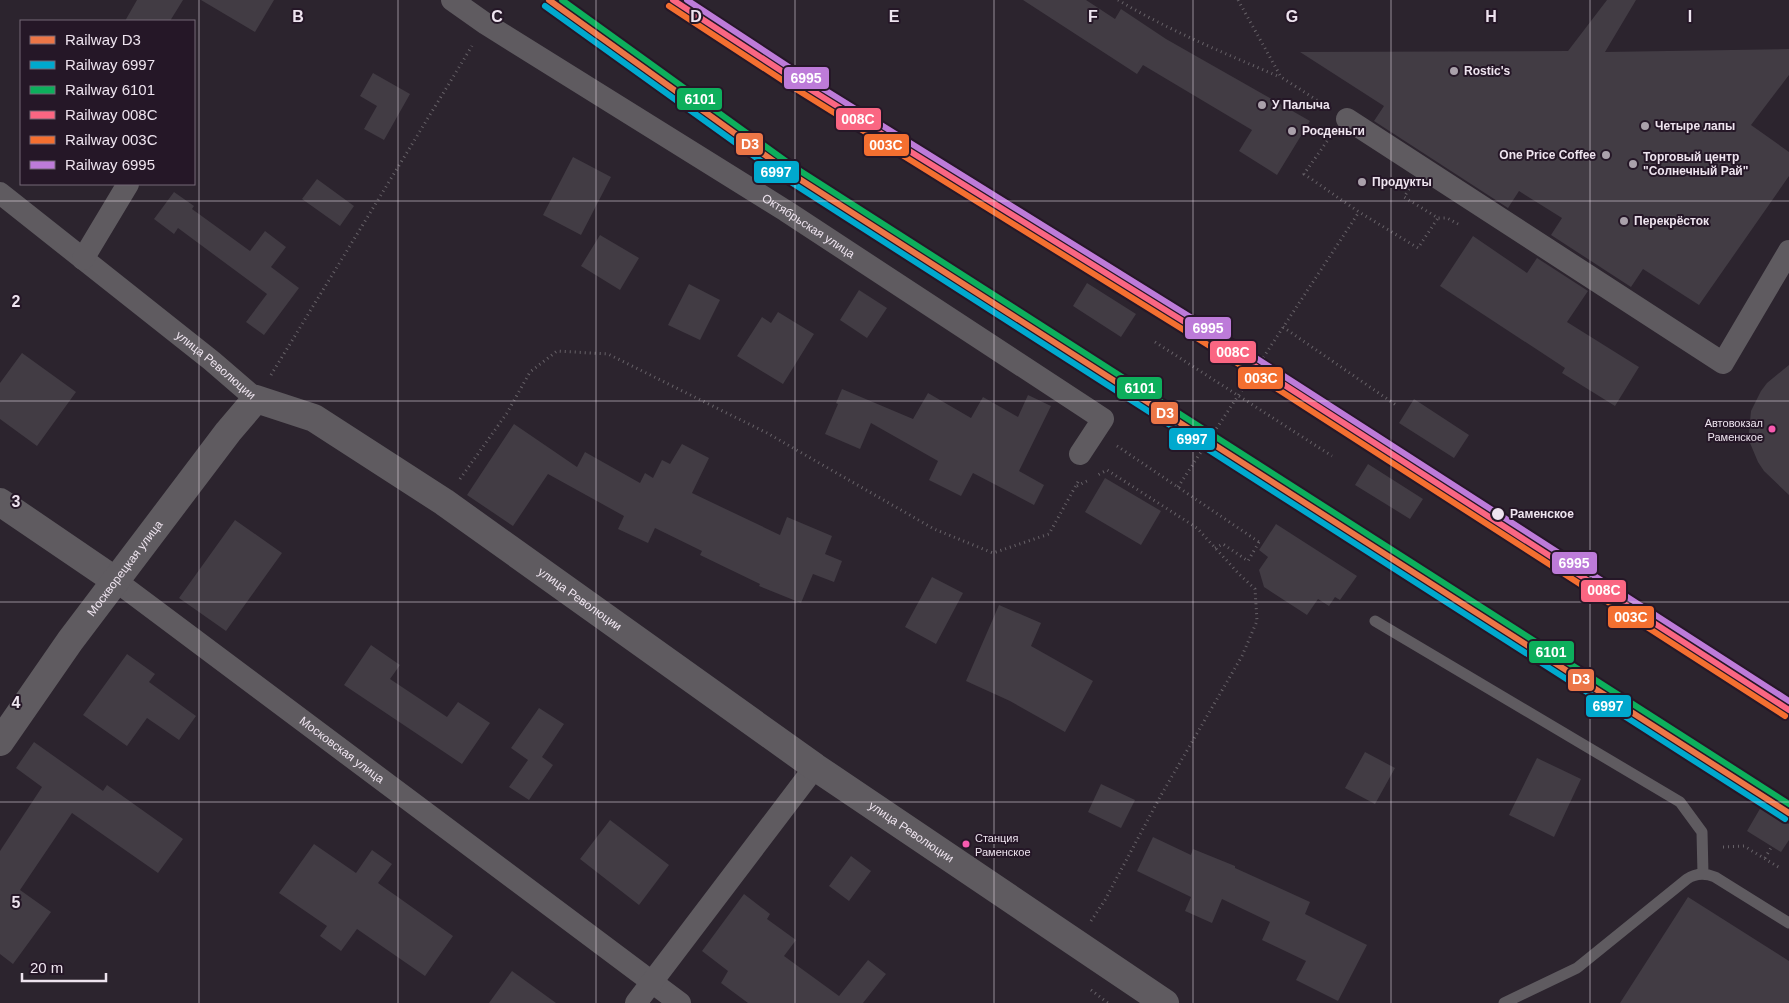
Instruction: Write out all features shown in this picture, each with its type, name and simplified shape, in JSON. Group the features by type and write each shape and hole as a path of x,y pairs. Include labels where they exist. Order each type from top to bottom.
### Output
{"street":[{"name":"Октябрьская улица","path":"452,0 486,24 786,211 1103,419 1080,454"},
{"path":"1346,119 1723,363 1789,251"},
{"path":"84,259 127,185"},
{"name":"улица Революции","path":"0,193 212,361 256,400 314,418 444,502 815,767 1166,1003"},
{"name":"Москворецкая улица","path":"0,742 70,641 228,432 256,400"},
{"name":"Московская улица","path":"0,502 116,581 680,1003"},
{"path":"636,1003 815,767"}],"lane":[{"path":"1376,620 1680,802 1702,832 1703,874"},
{"path":"1504,1003 1577,968 1687,880 1703,874 1708,874 1720,880 1789,922"}],"path":[{"path":"1118,0 1138,12 1281,77 1346,119"},
{"path":"1238,0 1281,77"},
{"path":"256,400 486,24"},
{"path":"1324,144 1304,174 1359,212 1418,248 1438,218 1404,197"},
{"path":"1178,488 1359,212"},
{"path":"1283,327 1396,405"},
{"path":"1155,342 1332,456"},
{"path":"444,502 507,412 530,372 557,351 608,354 767,433 934,529 993,553 1049,534 1080,478"},
{"path":"1110,442 1261,543 1248,560 1223,544 1215,548"},
{"path":"1075,487 1080,454"},
{"path":"1075,487 1107,470 1197,528 1256,589 1257,621 1242,656 1160,797 1105,900 1091,922"},
{"path":"1744,846 1780,868"},
{"path":"1764,858 1772,846"}],"building":[{"path":"137,0 183,0 171,20 126,20"},
{"path":"201,0 274,0 255,32"},
{"path":"1023,0 1086,0 1115,19 1121,9 1166,39 1310,121 1277,175 1239,151 1252,130 1143,65 1137,74"},
{"name":"Торговый центр \"Солнечный Рай\"","path":"1607,0 1636,0 1605,52 1789,49 1789,75 1751,125 1789,152 1789,176 1699,305 1643,269 1631,287 1551,235 1562,218 1519,191 1508,208 1374,121 1384,106 1300,52 1568,51"},
{"path":"373,73 410,94 384,140 364,129 377,106 360,96"},
{"path":"573,157 611,177 581,235 543,215"},
{"path":"317,179 354,206 340,226 302,199"},
{"path":"174,192 194,206 192,209 250,251 265,231 286,247 271,267 299,288 264,335 246,322 267,294 178,228 174,234 154,219"},
{"path":"600,235 639,258 620,290 581,266"},
{"path":"1473,236 1527,273 1537,258 1588,291 1567,322 1639,367 1615,406 1562,373 1565,368 1440,286"},
{"path":"1087,283 1136,314 1121,337 1073,306"},
{"path":"689,284 720,300 700,340 668,325"},
{"path":"859,290 887,308 867,338 840,320"},
{"path":"778,312 814,334 783,384 737,356 762,317 771,323"},
{"path":"22,353 76,392 37,446 0,419 0,383"},
{"name":"Автовокзал Раменское","path":"1789,365 1789,495 1764,471 1758,462 1750,443 1749,432 1751,411 1761,391 1767,383"},
{"path":"842,389 913,419 928,393 971,418 983,397 1018,417 1028,395 1051,406 1019,471 1044,485 1034,505 973,473 961,496 929,480 938,461 871,423 860,449 825,434 838,404 836,403"},
{"path":"1414,399 1469,435 1454,458 1399,423"},
{"path":"514,424 577,467 585,452 640,483 645,473 653,478 662,460 670,464 682,444 709,458 692,493 780,535 787,517 832,536 825,554 842,561 834,582 813,574 801,603 759,586 760,584 700,555 702,551 655,528 648,543 618,529 624,516 548,474 513,526 467,495"},
{"path":"1368,464 1423,499 1410,519 1355,485"},
{"path":"1105,478 1161,511 1141,545 1085,512"},
{"path":"235,520 282,553 226,631 179,598"},
{"path":"1276,524 1357,576 1340,600 1335,597 1329,606 1318,599 1307,615 1264,587 1259,570 1268,557 1259,550"},
{"path":"932,577 963,593 936,644 905,627"},
{"path":"999,605 1041,623 1031,646 1093,681 1065,732 1010,701 966,681"},
{"path":"371,645 400,665 390,679 447,717 458,702 490,723 462,764 344,685"},
{"path":"127,654 155,674 149,682 196,716 179,740 147,718 127,746 83,715"},
{"path":"539,708 564,724 542,757 553,765 529,800 509,787 528,760 511,748"},
{"path":"34,742 103,791 107,785 183,839 158,873 72,813 20,890 51,912 13,964 0,954 0,851 42,787 16,768"},
{"path":"1365,752 1395,768 1375,804 1345,788"},
{"path":"1537,758 1581,779 1554,837 1509,815"},
{"path":"1101,784 1135,800 1121,828 1088,812"},
{"path":"1761,807 1789,824 1789,840 1781,852 1747,831"},
{"path":"610,820 669,865 639,905 580,859"},
{"path":"1153,837 1191,855 1193,849 1235,866 1235,868 1310,902 1305,914 1367,945 1338,1001 1296,980 1306,961 1262,940 1270,922 1222,899 1212,923 1185,911 1191,897 1137,871"},
{"path":"314,844 356,873 372,850 392,864 378,883 453,936 425,976 357,929 341,951 320,936 327,926 279,893"},
{"path":"851,856 871,871 849,901 829,886"},
{"path":"744,894 770,914 767,919 796,940 784,956 839,996 868,960 886,974 863,1003 748,1003 721,983 728,971 702,951"},
{"path":"1688,897 1789,961 1789,1003 1620,1003"},
{"path":"512,971 556,1003 489,1003"}],"rail line":[{"name":"D3","path":"549,0 790,173 1789,813"},
{"name":"6101","path":"562,0 794,167 1789,804"},
{"name":"008С","path":"673,0 800,83 1241,357 1789,710"},
{"name":"6995","path":"687,0 804,77 1245,351 1789,701"},
{"name":"6997","path":"545,6 786,179 1785,819"},
{"name":"003С","path":"669,6 796,89 1237,363 1785,716"}],"place":[{"name":"Rostic's","path":"1454,71"},
{"name":"У Палыча","path":"1262,105"},
{"name":"Четыре лапы","path":"1645,126"},
{"name":"Росденьги","path":"1292,131"},
{"name":"One Price Coffee","path":"1606,155"},
{"name":"Торговый центр \"Солнечный Рай\"","path":"1633,164"},
{"name":"Продукты","path":"1362,182"},
{"name":"Перекрёсток","path":"1624,221"},
{"name":"Автовокзал Раменское","path":"1772,429"},
{"name":"Раменское","path":"1498,514"},
{"name":"Станция Раменское","path":"966,844"}]}
